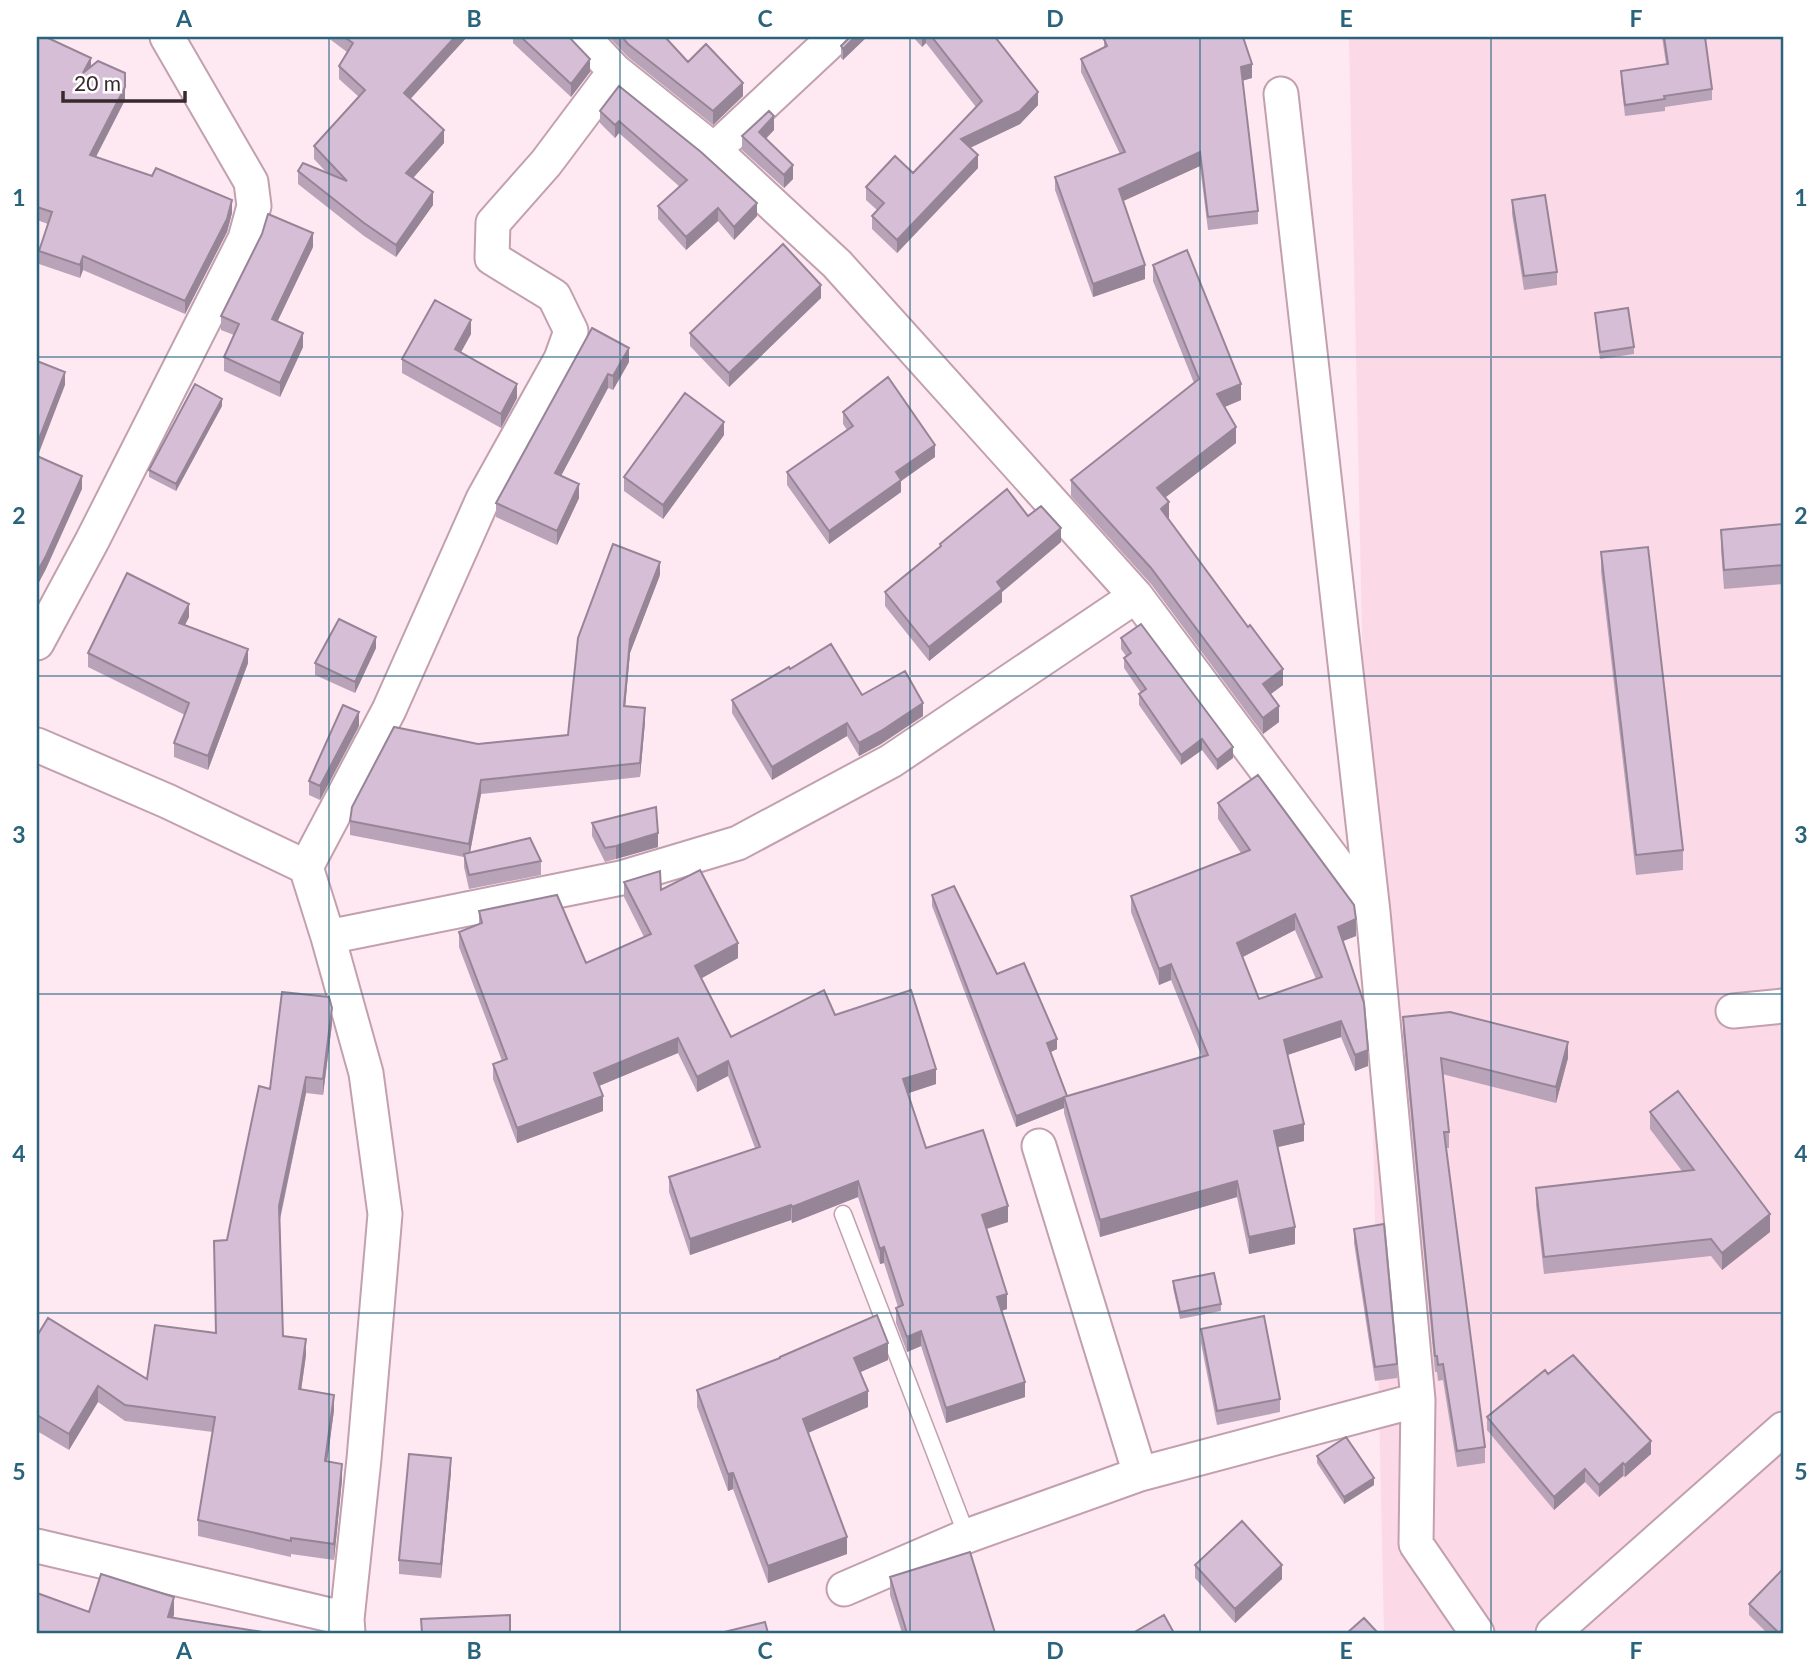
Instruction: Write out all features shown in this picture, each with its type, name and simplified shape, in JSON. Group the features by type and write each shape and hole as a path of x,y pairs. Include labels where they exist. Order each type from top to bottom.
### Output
{"street":[{"path":"37,643 92,541 239,251 254,206 251,182 167,37"},
{"path":"583,37 615,71 714,150 837,264 1136,596 1373,912"},
{"path":"714,150 835,37"},
{"path":"37,1546 347,1626 385,1214 366,1073 306,867 389,710 482,499 556,369 571,331 554,296 492,258 493,223 546,163 615,71"},
{"path":"1281,94 1373,912 1418,1401 1416,1544 1477,1633"},
{"path":"328,937 621,877 738,843 891,761 1136,596"},
{"path":"37,745 167,801 306,867"},
{"path":"1733,1011 1783,1006"},
{"path":"1039,1146 1140,1474"},
{"path":"845,1589 967,1536 1140,1474 1418,1401"},
{"path":"1553,1633 1783,1429"}],"lane":[{"path":"843,1214 967,1536"}],"shaded area":[{"path":"1349,37 1783,37 1783,1633 1384,1633"}],"building":[{"path":"37,37 46,37 91,58 83,73 98,61 125,73 125,87 90,155 152,176 156,168 232,200 227,219 185,301 83,256 80,265 39,251 52,212 37,207"},
{"path":"344,37 455,37 404,93 444,130 406,173 433,192 396,245 298,171 303,163 347,181 314,146 365,90 339,66 353,43"},
{"path":"521,37 569,37 590,59 571,84"},
{"path":"622,37 665,37 688,62 706,44 743,83 713,111"},
{"path":"850,37 855,37 843,49 841,46"},
{"path":"932,37 995,37 1038,92 1020,111 961,139 978,155 897,240 872,216 884,203 866,187 895,156 913,173 982,101"},
{"path":"1243,37 1252,64 1241,67 1258,211 1208,217 1200,152 1119,189 1145,265 1093,284 1055,177 1125,152 1081,59 1107,46 1104,39"},
{"path":"1664,37 1705,37 1712,89 1625,105 1621,71 1668,64"},
{"path":"619,86 701,152 757,203 734,227 718,208 686,237 658,206 687,180 619,121 615,125 600,111"},
{"path":"769,111 774,116 759,132 793,165 784,175 742,136"},
{"path":"1545,195 1557,272 1524,276 1512,200"},
{"path":"268,214 313,233 272,319 303,333 280,383 224,357 239,324 221,316 262,234"},
{"path":"783,244 821,285 729,373 690,333"},
{"path":"1187,250 1241,384 1217,394 1236,427 1157,488 1169,502 1161,509 1248,627 1250,625 1283,669 1263,684 1279,706 1263,718 1151,568 1071,480 1199,379 1153,265"},
{"path":"435,300 471,320 455,349 517,384 501,414 402,359"},
{"path":"1628,308 1634,347 1600,352 1595,313"},
{"path":"592,328 629,348 613,376 608,374 555,473 579,484 557,531 496,503"},
{"path":"37,361 65,372 37,444"},
{"path":"888,377 935,445 896,472 901,480 829,531 787,472 853,426 843,412"},
{"path":"195,384 222,399 176,484 149,470"},
{"path":"685,393 724,422 663,505 624,477"},
{"path":"37,456 82,476 37,572"},
{"path":"1007,489 1028,516 1041,506 1061,528 997,582 1002,589 929,647 885,592"},
{"path":"1783,524 1783,565 1724,570 1721,530"},
{"path":"613,544 660,562 630,639 624,706 645,708 640,763 481,780 469,844 350,821 352,807 394,727 478,744 568,735 578,638"},
{"path":"1648,547 1683,850 1636,855 1601,552"},
{"path":"127,573 189,604 179,623 248,649 208,756 174,743 189,703 88,653"},
{"path":"339,619 376,637 355,682 315,663"},
{"path":"1141,624 1233,747 1217,760 1202,739 1181,755 1139,694 1146,689 1124,658 1131,653 1121,638"},
{"path":"831,644 862,695 905,671 923,703 859,743 847,723 772,767 732,700"},
{"path":"343,705 359,712 320,786 309,781"},
{"path":"1258,775 1354,905 1356,919 1338,927 1364,1003 1368,1050 1355,1055 1341,1021 1284,1040 1304,1124 1274,1131 1295,1227 1249,1237 1237,1181 1100,1220 1064,1097 1208,1055 1171,964 1159,969 1131,896 1250,850 1218,803","holes":["1295,914 1322,977 1259,999 1237,943"]},
{"path":"656,807 658,833 616,846 605,848 592,823"},
{"path":"530,838 541,861 469,875 464,854"},
{"path":"700,870 738,943 695,966 731,1037 824,990 835,1015 911,990 936,1069 903,1079 926,1148 983,1130 1008,1206 982,1215 1007,1294 997,1297 1025,1382 946,1408 921,1331 907,1337 896,1308 903,1305 884,1247 880,1249 858,1181 792,1207 791,1205 690,1239 669,1177 760,1147 728,1061 697,1077 678,1038 594,1073 603,1096 517,1128 493,1064 507,1059 459,932 482,923 479,911 557,895 586,963 651,934 624,882 660,871 661,890"},
{"path":"954,886 997,974 1024,963 1057,1039 1047,1043 1067,1096 1016,1116 932,895"},
{"path":"282,992 329,997 332,1008 323,1079 306,1077 279,1206 283,1336 306,1339 299,1389 334,1395 325,1461 342,1464 334,1544 291,1538 291,1541 198,1520 215,1417 125,1405 98,1386 69,1434 37,1415 37,1336 48,1318 147,1379 155,1325 216,1333 214,1241 227,1240 259,1086 270,1089"},
{"path":"1450,1012 1568,1042 1556,1087 1441,1058 1449,1132 1444,1132 1485,1447 1457,1451 1443,1364 1438,1365 1435,1356 1403,1017"},
{"path":"1678,1091 1770,1214 1722,1253 1711,1239 1544,1257 1536,1188 1694,1170 1650,1112"},
{"path":"1384,1224 1397,1364 1375,1367 1354,1229"},
{"path":"1214,1273 1221,1304 1180,1312 1173,1281"},
{"path":"877,1315 888,1343 854,1358 868,1391 803,1419 847,1537 768,1566 733,1473 728,1474 697,1390 780,1358"},
{"path":"1264,1316 1280,1399 1217,1411 1201,1329"},
{"path":"1573,1355 1651,1441 1599,1485 1585,1469 1554,1497 1487,1417 1545,1370 1548,1374"},
{"path":"1346,1437 1374,1478 1344,1497 1317,1456"},
{"path":"409,1454 451,1458 441,1564 399,1560"},
{"path":"1242,1521 1282,1565 1235,1609 1195,1565"},
{"path":"970,1552 995,1633 907,1633 890,1577"},
{"path":"1783,1569 1783,1629 1779,1633 1749,1604"},
{"path":"101,1574 174,1597 168,1617 263,1633 37,1633 37,1593 89,1612"},
{"path":"510,1615 510,1633 422,1633 421,1619"},
{"path":"1164,1615 1174,1633 1133,1633"},
{"path":"1364,1618 1378,1633 1347,1633"},
{"path":"765,1622 768,1633 720,1633"}]}
